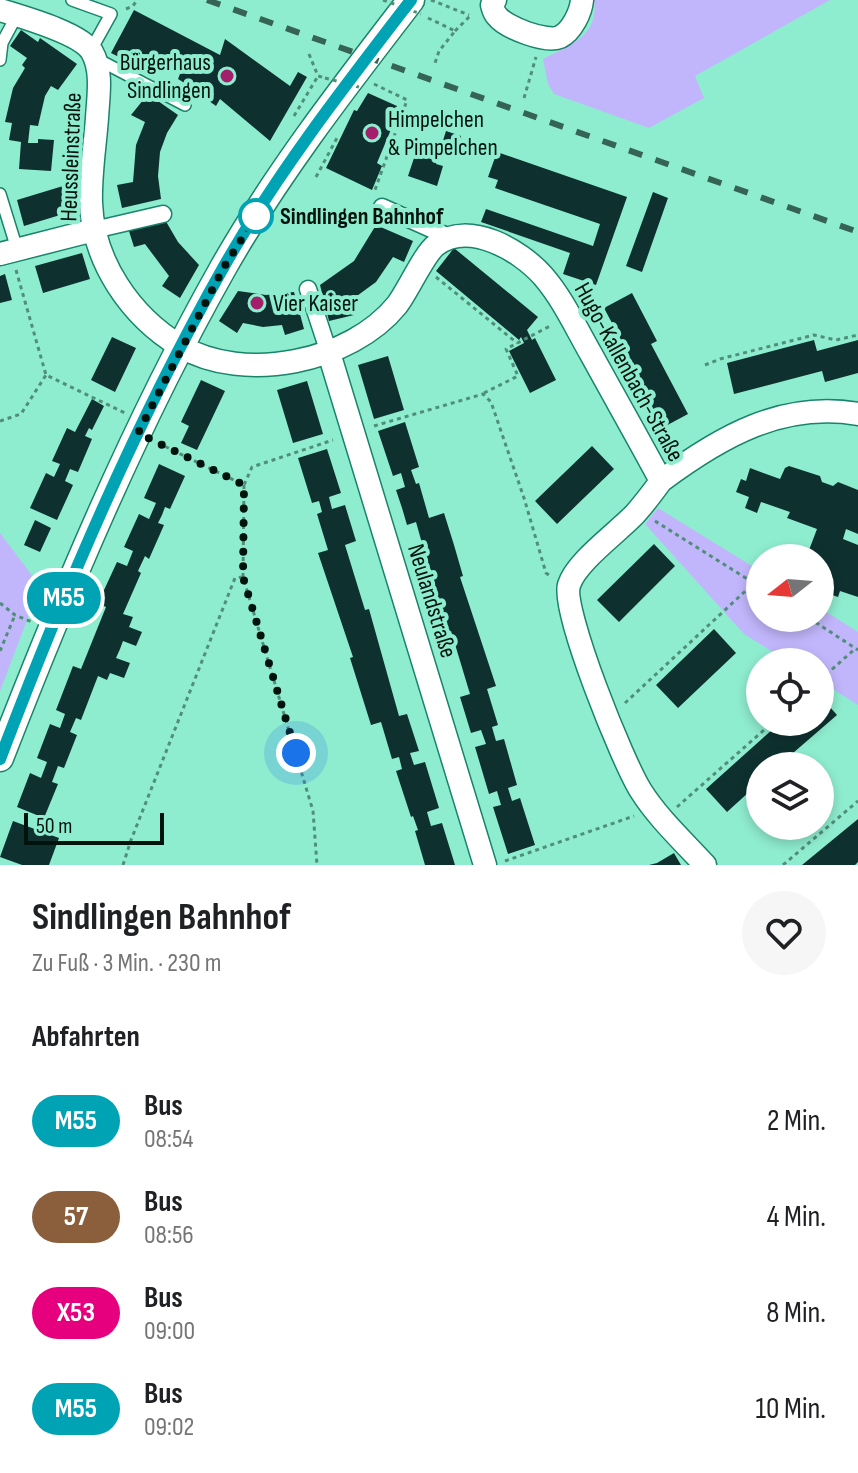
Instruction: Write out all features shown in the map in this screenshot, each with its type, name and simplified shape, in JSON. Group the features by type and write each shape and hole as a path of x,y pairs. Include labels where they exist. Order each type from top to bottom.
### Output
{"street":[{"path":"486,4 492,5 495,15 506,24 542,38 560,37 568,30 576,20 582,0"},
{"path":"0,758 50,630 141,428 224,267 287,165 416,7"},
{"path":"9,13 74,37 93,54"},
{"name":"Heussleinstraße","path":"93,54 99,82 91,202 94,230 105,265 128,301 182,347 228,362 259,365 298,361 329,353 367,333 396,306 433,246 449,237"},
{"path":"377,204 449,237"},
{"path":"9,252 163,214"},
{"name":"Hugo-Kallenbach-Straße","path":"449,237 475,236 503,246 544,277 569,315 661,481 637,512 573,575 568,589"},
{"path":"308,289 329,353"},
{"name":"Neulandstraße","path":"329,353 485,865"},
{"path":"661,481 700,452 769,418 838,411 858,414"},
{"path":"568,589 571,610 607,720 628,771 658,814 705,865"}],"lane":[{"path":"72,0 111,14 93,54 185,105"},
{"path":"0,60 9,13"},
{"path":"0,194 9,252"}],"path":[{"path":"133,6 137,0"},
{"path":"383,0 416,7 455,31"},
{"path":"431,0 470,16"},
{"path":"434,66 439,51 455,31 486,4"},
{"path":"524,98 542,38"},
{"path":"309,54 318,76 359,87"},
{"path":"374,84 407,100 377,204"},
{"path":"9,252 46,375 244,485"},
{"path":"423,266 517,343"},
{"path":"317,865 313,811 243,577 244,485 252,467 483,394 518,376 506,349 569,315"},
{"path":"705,365 814,335 836,340 858,335"},
{"path":"0,421 21,414 46,375"},
{"path":"483,394 491,402 546,573 568,589"},
{"path":"637,512 746,578"},
{"path":"123,865 235,578 243,577"},
{"path":"607,720 746,590"},
{"path":"0,603 15,615 50,630"},
{"path":"0,651 15,615"},
{"path":"831,632 857,649 834,668"},
{"path":"494,865 642,813 658,814 756,736"},
{"path":"783,865 858,801"}],"shaded area":[{"path":"594,0 830,0 695,76 704,98 649,128 554,94 548,84 543,59 572,44 587,31 592,22"},
{"path":"658,508 746,562 746,632 834,632 834,617 858,632 858,705 834,690 834,648 766,648 744,634 645,524"},
{"path":"0,533 40,586 0,691"}],"building":[{"name":"Bürgerhaus Sindlingen","path":"134,10 220,55 225,39 290,86 298,72 307,77 270,141 220,99 216,106 209,101 214,94 204,88 203,91 191,87 178,79 180,74 155,60 149,72 111,53"},
{"path":"21,30 38,42 40,38 77,64 58,90 51,86 45,96 38,126 30,125 28,143 38,143 38,139 54,140 51,171 19,169 21,142 9,140 12,123 5,122 13,88 25,68 22,65 27,58 10,46"},
{"path":"368,93 397,106 388,125 392,127 377,163 382,166 372,190 326,168 354,110 357,111"},
{"path":"148,94 178,115 160,152 158,176 161,199 122,208 117,185 133,182 136,145 145,122 131,115"},
{"path":"446,131 461,136 455,155 440,150"},
{"path":"419,143 440,150 436,164 443,166 437,186 408,176"},
{"path":"497,152 627,197 596,285 563,274 570,253 481,222 486,209 593,246 600,224 495,188 498,180 488,177"},
{"path":"63,186 70,212 24,226 17,200"},
{"path":"653,192 668,198 642,272 626,266"},
{"path":"164,218 178,242 199,265 180,298 162,286 169,276 145,244 134,247 128,228"},
{"path":"376,225 413,241 404,262 393,257 376,282 350,301 354,315 329,321 320,285 354,261"},
{"path":"454,248 538,317 527,330 532,340 535,338 556,380 530,393 509,351 524,343 521,337 519,340 436,271"},
{"path":"82,253 90,279 43,293 35,266"},
{"path":"5,274 12,300 0,303 0,276"},
{"path":"238,291 266,295 294,292 304,329 285,335 282,325 263,327 243,323 237,333 219,321"},
{"path":"632,293 657,341 651,344 688,414 660,429 624,358 629,355 604,308"},
{"path":"112,337 136,348 115,392 91,380"},
{"path":"814,340 817,351 858,340 858,373 825,382 822,371 734,394 727,363"},
{"path":"388,356 404,410 374,419 358,365"},
{"path":"201,380 225,391 197,450 181,443 189,426 181,422"},
{"path":"307,381 323,434 293,443 277,390"},
{"path":"92,399 104,406 92,430 89,428 85,436 92,439 78,472 70,469 65,481 73,485 57,520 30,508 46,473 54,477 60,464 52,461 67,428 75,432"},
{"path":"405,422 419,467 411,470 416,484 419,483 429,518 444,513 454,545 463,576 460,577 496,686 487,689 498,725 492,727 496,741 504,739 517,785 508,788 512,801 520,798 535,845 508,854 493,807 501,805 497,791 489,794 475,747 486,744 481,730 471,733 460,697 470,694 451,631 447,632 416,522 407,525 396,490 405,487 401,473 393,476 378,431"},
{"path":"592,446 614,469 557,524 535,501"},
{"path":"327,449 341,493 329,497 332,509 345,505 356,541 345,545 365,610 369,609 399,716 407,714 419,751 410,753 414,765 425,762 439,808 427,812 431,826 442,823 455,865 425,865 415,831 418,830 396,771 402,769 399,757 392,759 381,722 371,725 350,658 353,657 318,553 328,550 317,514 322,512 319,501 312,503 298,458"},
{"path":"159,464 185,476 170,509 165,507 158,523 164,525 149,559 145,556 138,571 141,573 123,614 133,617 129,627 142,632 136,646 123,641 116,658 130,663 124,678 110,673 107,680 98,676 81,720 76,718 70,732 77,735 64,768 58,766 52,782 58,784 44,818 17,807 30,773 41,778 47,762 37,758 50,724 60,728 65,714 56,710 73,666 81,669 106,607 98,603 117,562 127,566 133,551 124,547 139,514 149,519 156,503 144,498"},
{"path":"789,466 820,476 822,482 833,486 838,482 858,490 858,534 846,529 843,539 858,545 858,597 840,591 838,597 834,596 834,544 811,544 817,529 787,518 790,512 761,502 757,513 745,508 749,497 736,492 741,479 746,481 750,468 780,479"},
{"path":"35,520 51,528 40,552 24,545"},
{"path":"654,544 675,566 619,622 597,600"},
{"path":"714,629 736,653 678,708 656,685"},
{"path":"765,736 813,736 794,752 747,752"},
{"path":"746,753 746,795 727,812 706,789"},
{"path":"858,819 858,862 855,865 802,865 834,840"},
{"path":"13,821 59,838 49,865 22,865 0,857"},
{"path":"674,853 681,865 649,865 657,863"}],"railway":[{"path":"207,0 858,232"}],"bus line":[{"name":"M55","path":"0,759 50,630 143,422 224,267 287,165 411,0"}],"place":[{"name":"Bürgerhaus Sindlingen","path":"227,76"},
{"name":"Himpelchen & Pimpelchen","path":"372,133"},
{"name":"Sindlingen Bahnhof","path":"256,216"},
{"name":"Vier Kaiser","path":"257,303"}],"route":[{"path":"256,216 224,267 138,433 244,485 243,577 296,753"}]}
